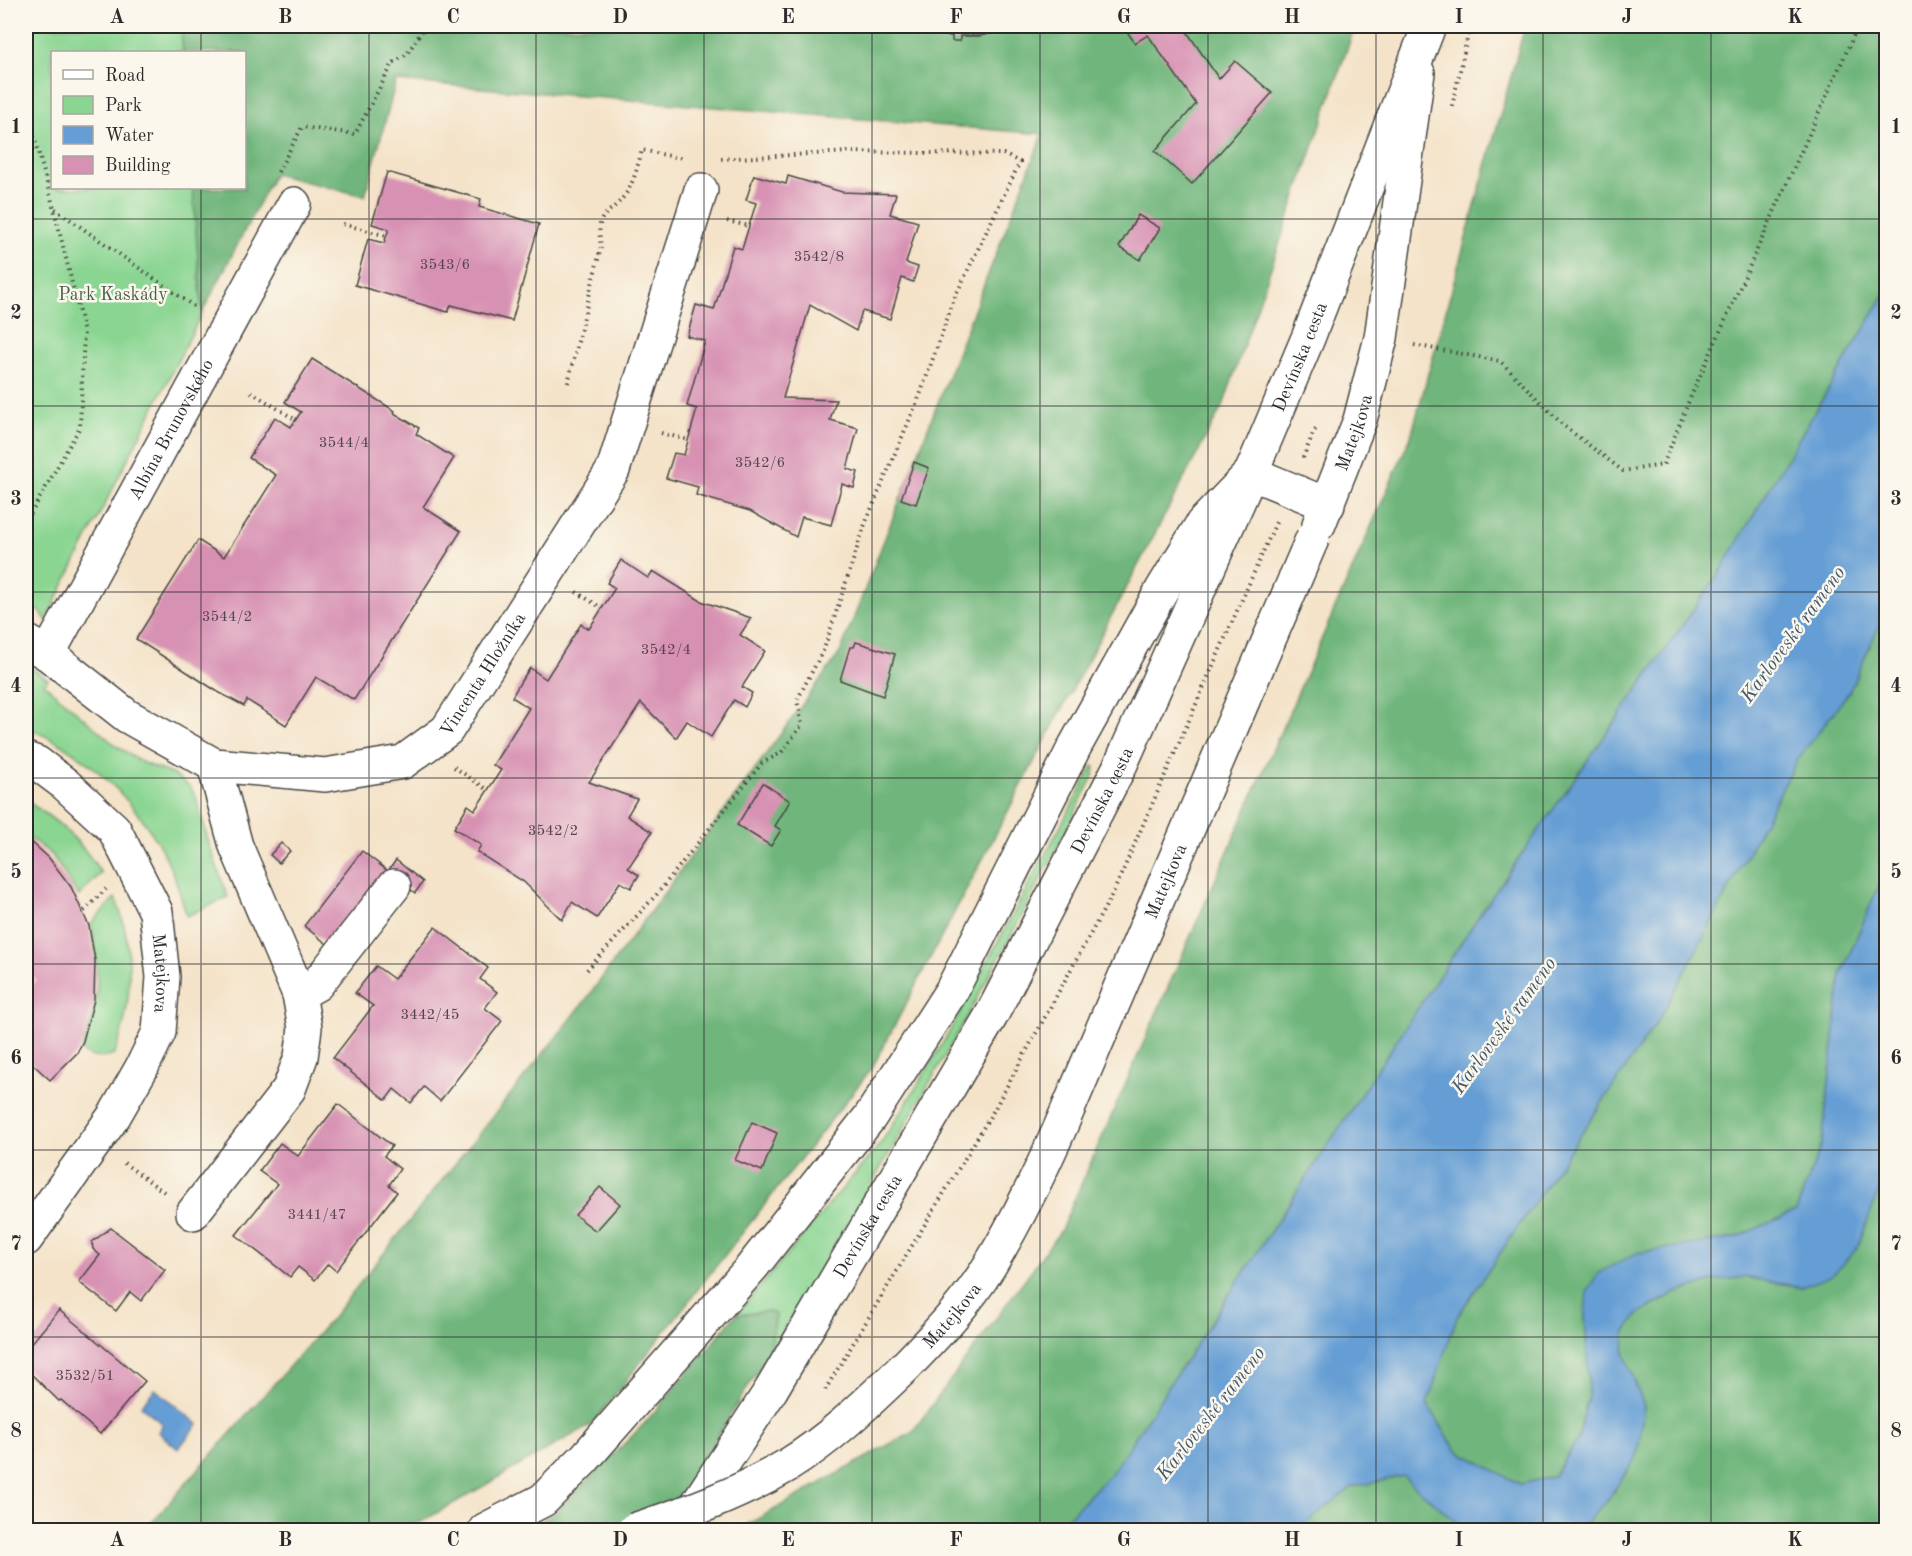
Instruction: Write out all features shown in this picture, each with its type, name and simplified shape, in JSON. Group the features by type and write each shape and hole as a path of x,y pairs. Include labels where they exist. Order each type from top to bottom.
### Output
{"street":[{"name":"Devínska cesta","path":"680,1530 771,1390 991,1016 1120,766 1251,473 1308,338 1425,38"},
{"name":"Matejkova","path":"634,1530 685,1514 735,1493 789,1464 837,1430 939,1333 989,1267 1030,1195 1328,505 1360,420 1381,338 1425,38"},
{"name":"Vincenta Hložníka","path":"37,648 127,716 214,765 325,775 403,762 447,729 613,470 697,175"},
{"name":"Albína Brunovského","path":"37,648 228,327 284,191"},
{"path":"485,1530 543,1500 591,1452 752,1268 870,1117 952,990 1075,746 1202,524 1251,473 1328,505"},
{"name":"Matejkova","path":"26,759 37,763 65,784 114,829 156,912 163,977 159,1032 141,1069 114,1116 26,1239"},
{"path":"193,1214 289,1089 301,1057 305,1028 299,994 236,846 214,765"},
{"path":"299,994 317,984 394,886"}],"path":[{"path":"284,191 302,127 355,134 393,63 406,54 425,26"},
{"path":"1405,344 1500,361 1564,426 1623,471 1663,465 1691,396 1858,26"},
{"path":"26,107 84,332 80,427 26,522"},
{"path":"568,383 601,247 598,230 603,213 624,196 631,185 642,150 697,175"},
{"path":"587,970 657,894 762,763 781,753 802,725 797,700 824,650 865,524 920,395 954,299 1020,162 1003,154 849,152 715,159"},
{"path":"54,209 202,313 228,327"},
{"path":"726,220 748,226"},
{"path":"343,224 387,236"},
{"path":"250,392 296,420"},
{"path":"655,432 688,440"},
{"path":"567,586 602,608"},
{"path":"84,911 113,882"},
{"path":"129,1167 156,1186"}],"green space":[{"name":"Park Kaskády","path":"26,26 181,26 183,51 51,51 51,189 193,189 202,313 46,620 39,610 26,610"},
{"path":"181,26 1355,26 1224,403 872,1068 592,1424 421,1522 391,1530 145,1530 333,1317 585,1001 840,653 1043,134 396,81 365,196 274,174 202,313 193,189 246,189 246,51 183,51"},
{"path":"1525,26 1886,26 1886,292 1720,572 1484,908 1113,1471 1056,1530 738,1530 913,1431 1061,1230 1411,436"},
{"path":"1886,610 1886,868 1841,975 1822,1144 1796,1211 1735,1238 1637,1253 1585,1314 1589,1392 1578,1439 1553,1477 1520,1484 1456,1450 1427,1403 1457,1317 1662,1014 1798,759 1849,692"},
{"path":"26,665 48,679 44,684 115,745 143,763 174,775 190,787 196,797 210,847 228,897 187,916 169,864 158,843 128,801 110,782 70,750 26,728"},
{"path":"1093,766 1095,767 1094,774 979,995 855,1211 769,1353 776,1315 736,1315 881,1143 947,1036"},
{"path":"26,801 68,832 101,873 79,896 52,855 26,835"},
{"path":"115,898 126,935 128,997 125,1018 114,1055 97,1058 81,1051 92,1018 97,988 96,957 91,924"},
{"path":"1886,1151 1886,1530 1571,1530 1587,1522 1609,1498 1637,1456 1644,1406 1624,1353 1625,1333 1638,1314 1673,1294 1713,1281 1745,1277 1801,1287 1879,1190"},
{"path":"768,1311 776,1315 769,1353 691,1478 654,1530 594,1530 592,1521 557,1530 541,1528 543,1520 555,1513 646,1422 736,1315"},
{"path":"1403,1476 1466,1530 1298,1530 1352,1487"}],"water":[{"name":"Karloveské rameno","path":"1886,292 1886,610 1849,692 1798,759 1662,1014 1457,1317 1427,1404 1456,1450 1520,1484 1553,1477 1578,1439 1589,1392 1585,1314 1587,1292 1598,1273 1637,1253 1735,1238 1796,1211 1822,1144 1841,975 1886,868 1886,1151 1879,1190 1858,1247 1833,1275 1801,1287 1745,1277 1713,1281 1673,1294 1638,1314 1625,1333 1624,1353 1644,1406 1637,1456 1609,1498 1587,1522 1571,1530 1466,1530 1403,1476 1352,1487 1298,1530 1056,1530 1113,1471 1484,908 1720,572"},
{"path":"155,1389 198,1424 178,1449 158,1432 163,1424 141,1406"}],"building":[{"path":"932,26 996,26 993,33 980,36 960,36 960,41 952,41 952,36 932,35"},
{"path":"1123,26 1183,26 1219,79 1235,61 1272,93 1192,184 1155,151 1196,104 1148,35 1135,43"},
{"path":"387,172 481,199 479,207 539,224 512,321 451,305 448,312 355,285 368,239 384,243 389,229 372,224"},
{"path":"754,175 786,184 788,176 842,192 896,194 890,214 918,222 906,263 918,267 913,282 902,278 890,319 862,311 856,331 810,305 783,398 836,400 830,420 858,428 847,469 858,472 854,488 842,484 831,525 802,517 796,537 750,511 696,495 698,487 666,478 674,453 684,455 697,409 687,406 705,341 687,336 696,305 714,310 733,246 742,249 756,203 746,200"},
{"path":"1138,215 1160,228 1140,260 1119,247"},
{"path":"312,359 395,411 394,413 419,428 416,434 454,458 423,507 461,531 354,700 316,677 286,725 247,700 244,706 218,692 136,639 198,540 224,557 276,475 249,458 275,417 291,427 301,412 285,402"},
{"path":"914,462 929,468 916,504 901,499"},
{"path":"621,560 648,578 653,571 701,601 751,618 740,635 765,651 742,687 752,693 745,707 734,700 711,737 687,721 676,738 641,703 589,782 637,799 627,816 652,832 628,868 639,875 631,888 620,882 597,918 572,902 562,920 524,882 477,852 481,845 454,828 468,805 475,810 501,770 493,765 529,708 512,697 521,681 530,668 546,679 581,624 589,629 615,588 607,583"},
{"path":"856,642 895,654 883,696 840,680 850,647 854,647"},
{"path":"763,783 790,801 775,826 781,830 771,846 737,825"},
{"path":"26,837 49,858 71,887 89,926 95,960 94,1000 83,1041 77,1053 50,1080 26,1058 26,991 36,980 26,970"},
{"path":"281,843 290,851 279,863 270,855"},
{"path":"362,851 389,872 331,947 304,926"},
{"path":"396,860 423,882 415,893 388,871"},
{"path":"435,927 488,968 480,979 497,992 485,1008 502,1021 440,1101 424,1087 411,1103 394,1089 386,1100 333,1058 373,1006 355,993 376,966 394,979"},
{"path":"338,1104 392,1146 384,1156 400,1169 389,1185 397,1192 336,1271 328,1264 315,1280 298,1267 290,1277 236,1235 277,1184 259,1171 280,1143 298,1156"},
{"path":"752,1122 777,1133 762,1171 735,1160"},
{"path":"600,1187 620,1204 596,1231 575,1215"},
{"path":"111,1228 165,1270 141,1301 130,1292 116,1311 79,1282 100,1255 93,1249 92,1242"},
{"path":"59,1310 145,1381 100,1434 61,1400 59,1401 26,1369 26,1350"}]}
